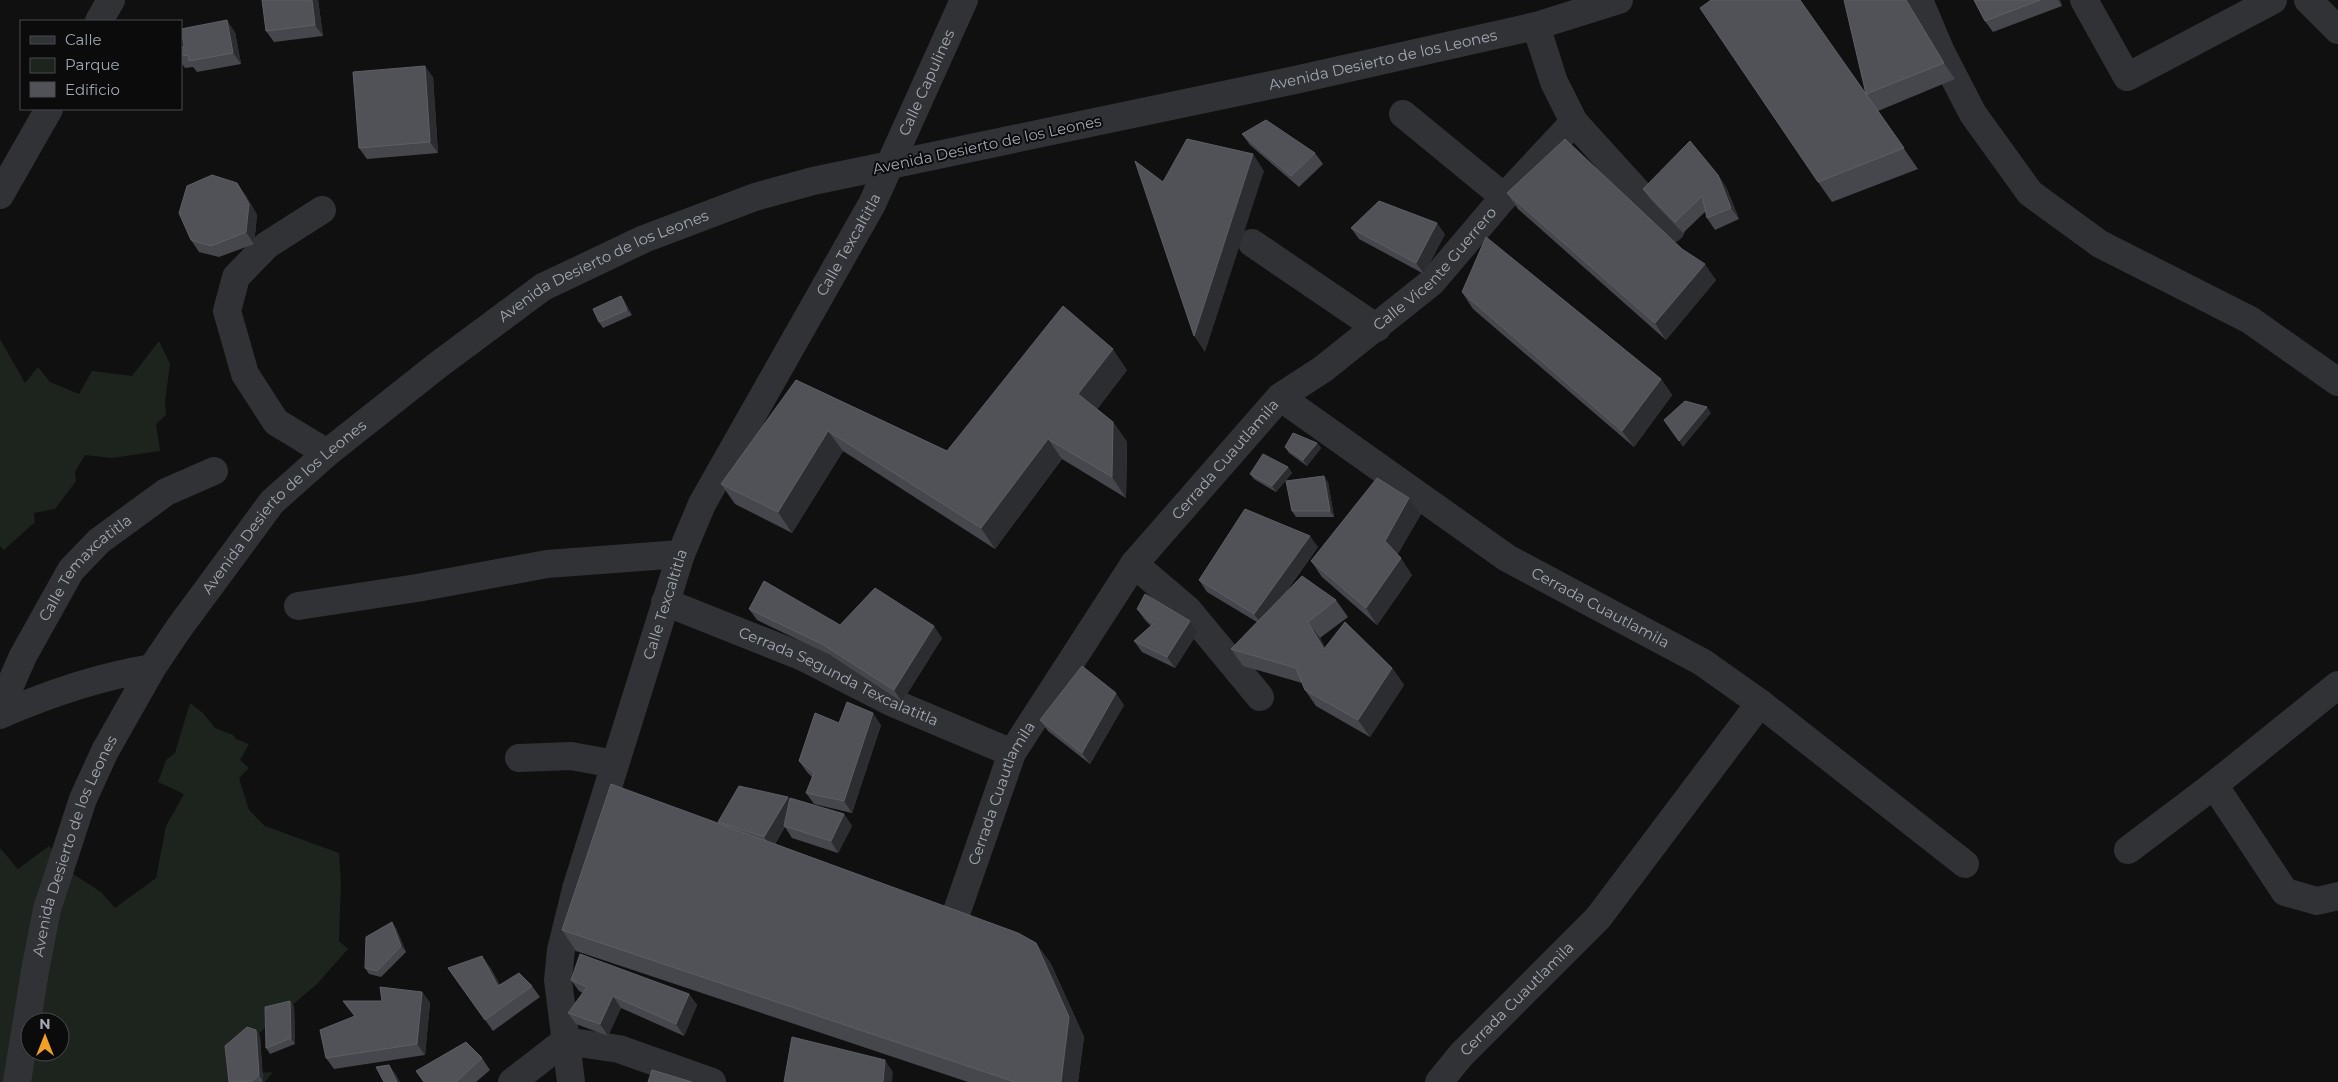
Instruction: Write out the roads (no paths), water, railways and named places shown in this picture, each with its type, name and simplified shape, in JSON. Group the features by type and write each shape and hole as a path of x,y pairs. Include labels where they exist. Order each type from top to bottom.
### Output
{"street":[{"path":"100,20 110,0"},
{"name":"Calle Capulines","path":"890,165 964,0"},
{"name":"Avenida Desierto de los Leones","path":"17,1082 35,971 48,909 81,807 104,752 152,668 179,628 272,502 326,453 438,365 551,283 644,240 755,197 813,181 1295,80 1536,26 1619,0"},
{"path":"2084,0 2126,77 2273,0"},
{"path":"2308,0 2338,30"},
{"path":"1926,2 1941,52 1973,114 2030,193 2100,244 2250,320 2338,382"},
{"path":"1536,26 1554,82 1574,122 1671,229"},
{"path":"0,195 48,110"},
{"path":"1403,114 1504,197"},
{"name":"Calle Vicente Guerrero","path":"1280,397 1323,369 1377,328 1432,282 1504,197 1574,122"},
{"name":"Calle Texcaltitla","path":"571,1082 558,980 561,950 576,889 680,554 702,504 872,204 890,165"},
{"path":"322,210 267,245 236,276 227,310 245,374 276,422 326,453"},
{"path":"1252,243 1377,328"},
{"name":"Cerrada Cuautlamila","path":"957,911 1012,753 1134,564 1280,397 1507,558 1702,662 1760,703 1965,864"},
{"name":"Calle Temaxcatitla","path":"0,708 23,656 70,570 99,541 166,492 214,472"},
{"path":"298,606 417,588 547,564 680,554"},
{"path":"1134,564 1188,610 1260,697"},
{"name":"Cerrada Segunda Texcalatitla","path":"665,602 803,657 891,702 1012,753"},
{"path":"0,715 50,693 116,674 152,668"},
{"path":"2128,850 2214,785 2338,685"},
{"name":"Cerrada Cuautlamila","path":"1439,1082 1475,1041 1598,918 1760,703"},
{"path":"519,758 571,756 615,764"},
{"path":"2214,785 2285,892 2317,901 2338,896"},
{"path":"512,1082 565,1041 619,1049 712,1082"}]}
